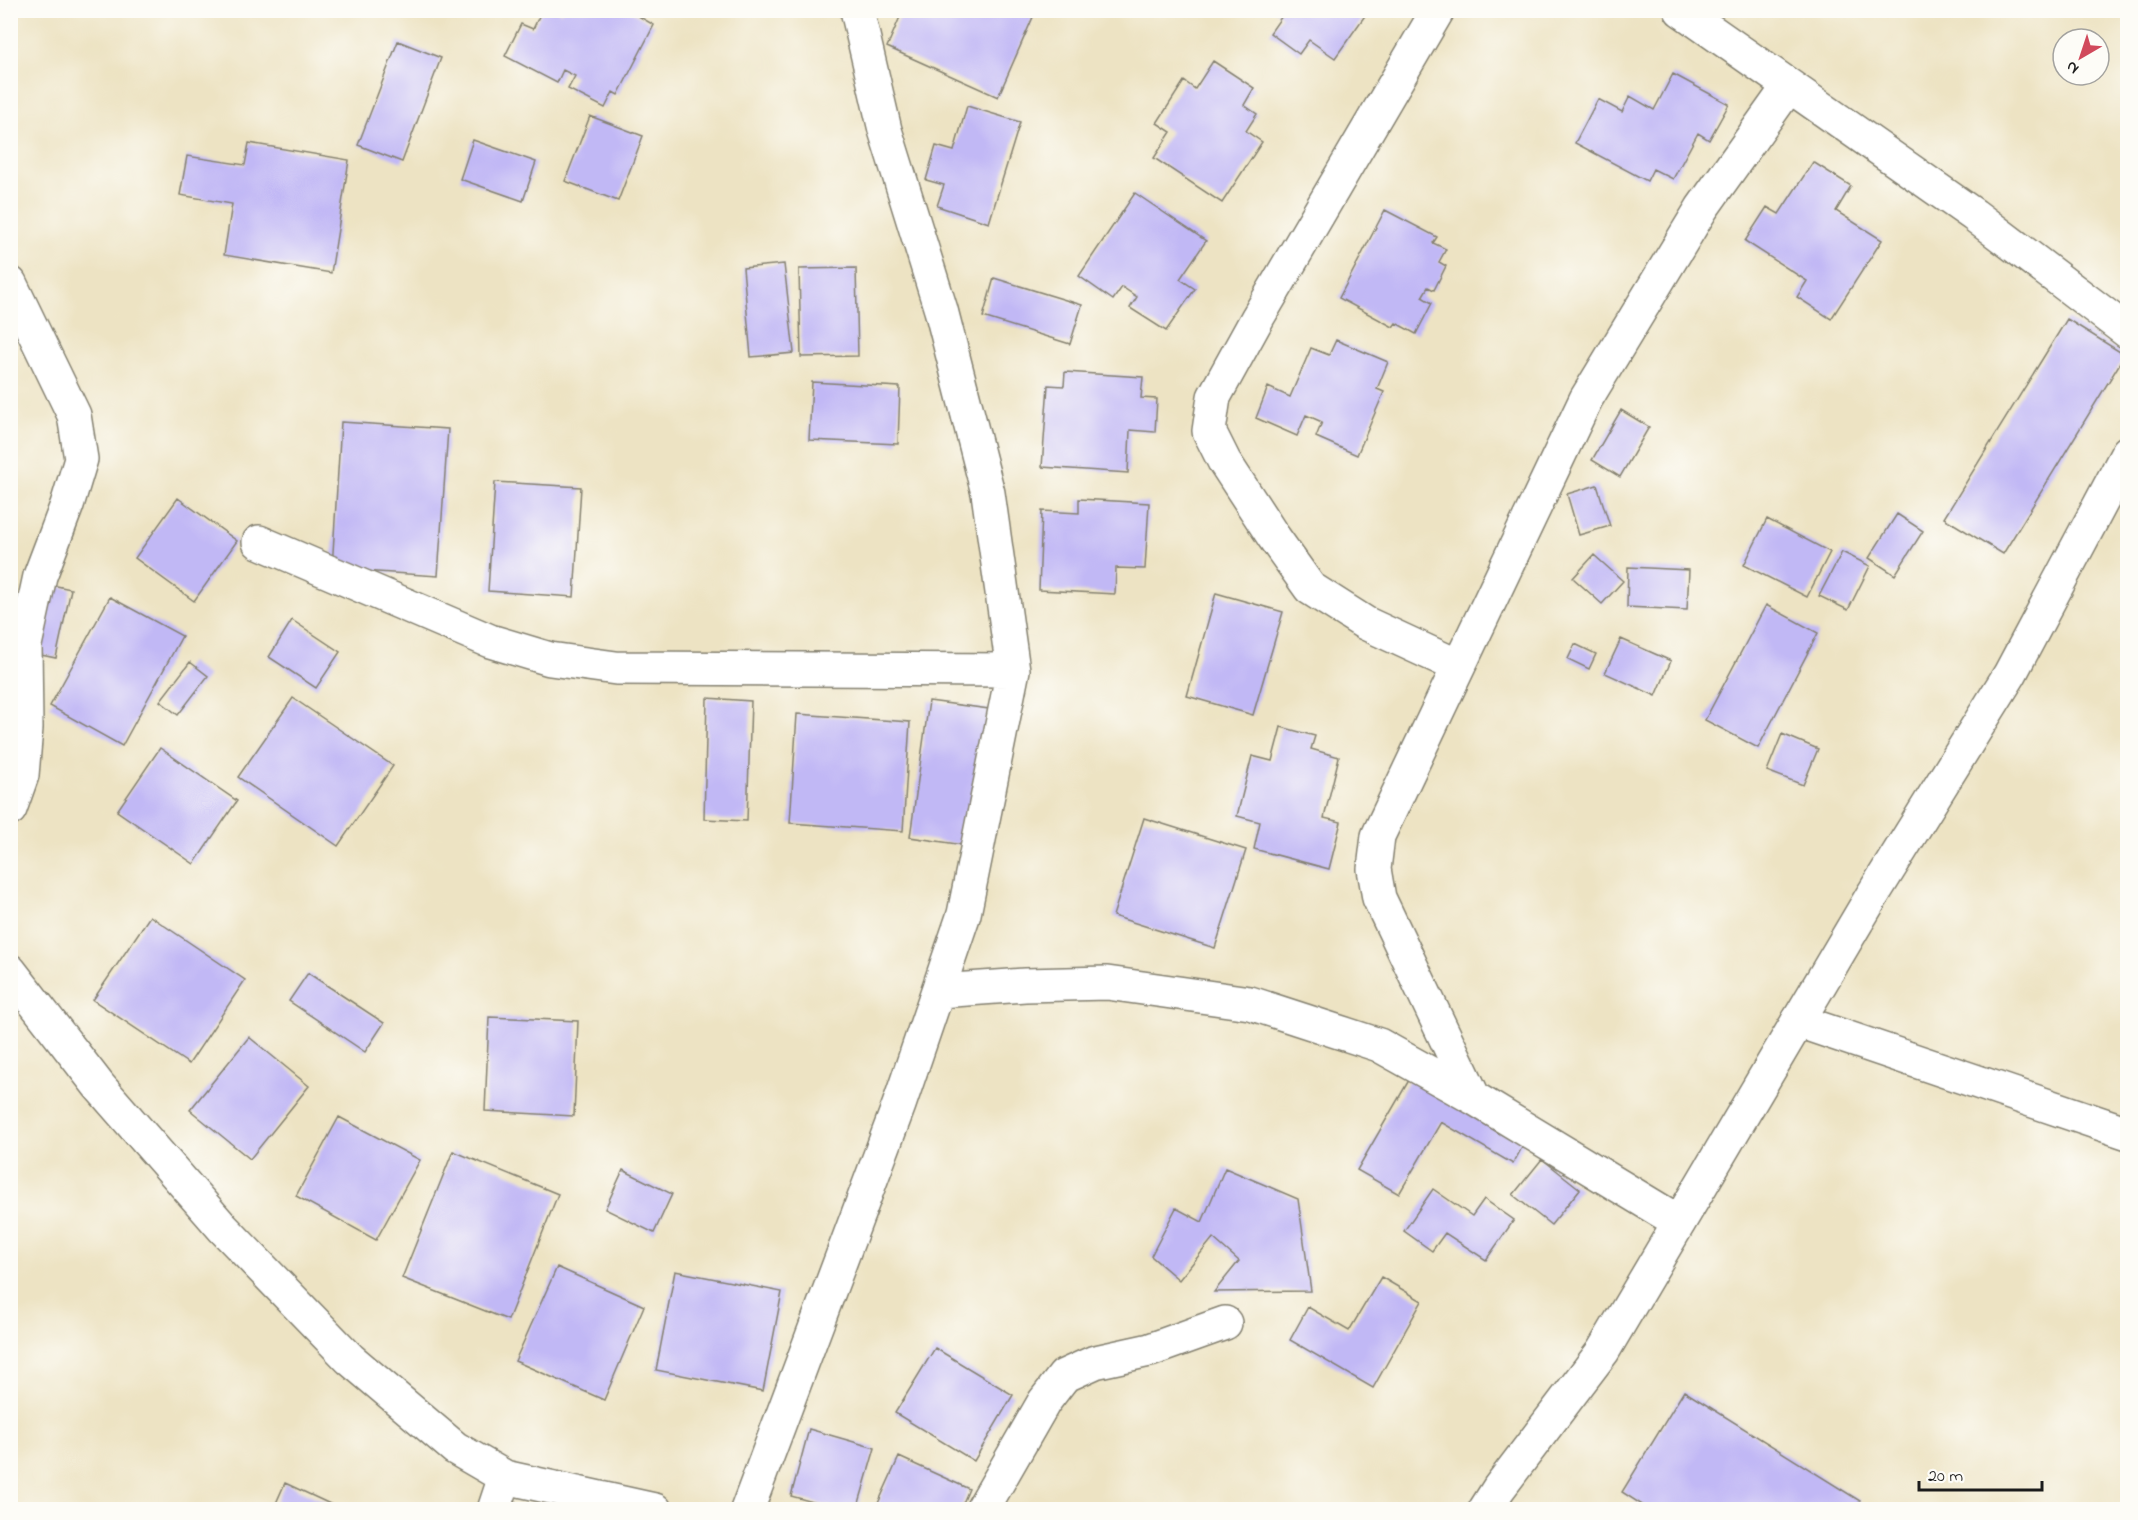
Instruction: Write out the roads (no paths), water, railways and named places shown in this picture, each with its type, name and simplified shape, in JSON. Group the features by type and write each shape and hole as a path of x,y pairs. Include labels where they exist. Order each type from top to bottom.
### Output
{"street":[{"path":"747,1509 895,1116 964,914 1013,670 988,493 940,310 885,130 857,10"},
{"path":"1438,10 1214,397 1209,431 1236,480 1310,588 1365,623 1458,666"},
{"path":"1681,10 1974,215 2127,332"},
{"path":"1474,1098 1379,898 1374,869 1378,836 1586,399 1701,208 1789,86"},
{"path":"10,283 74,415 81,459 67,505 40,576 25,645 26,728 22,774 10,809"},
{"path":"1485,1509 1603,1351 1872,896 2010,674 2126,456"},
{"path":"259,542 490,641 550,658 616,668 1013,670"},
{"path":"10,971 99,1086 222,1227 342,1351 455,1448 505,1477 655,1509"},
{"path":"939,991 1025,985 1107,983 1250,1002 1379,1045 1474,1098 1679,1222"},
{"path":"1798,1021 2127,1134"},
{"path":"981,1509 1044,1402 1064,1376 1095,1362 1150,1350 1225,1323"},
{"path":"494,1509 505,1477"}]}
